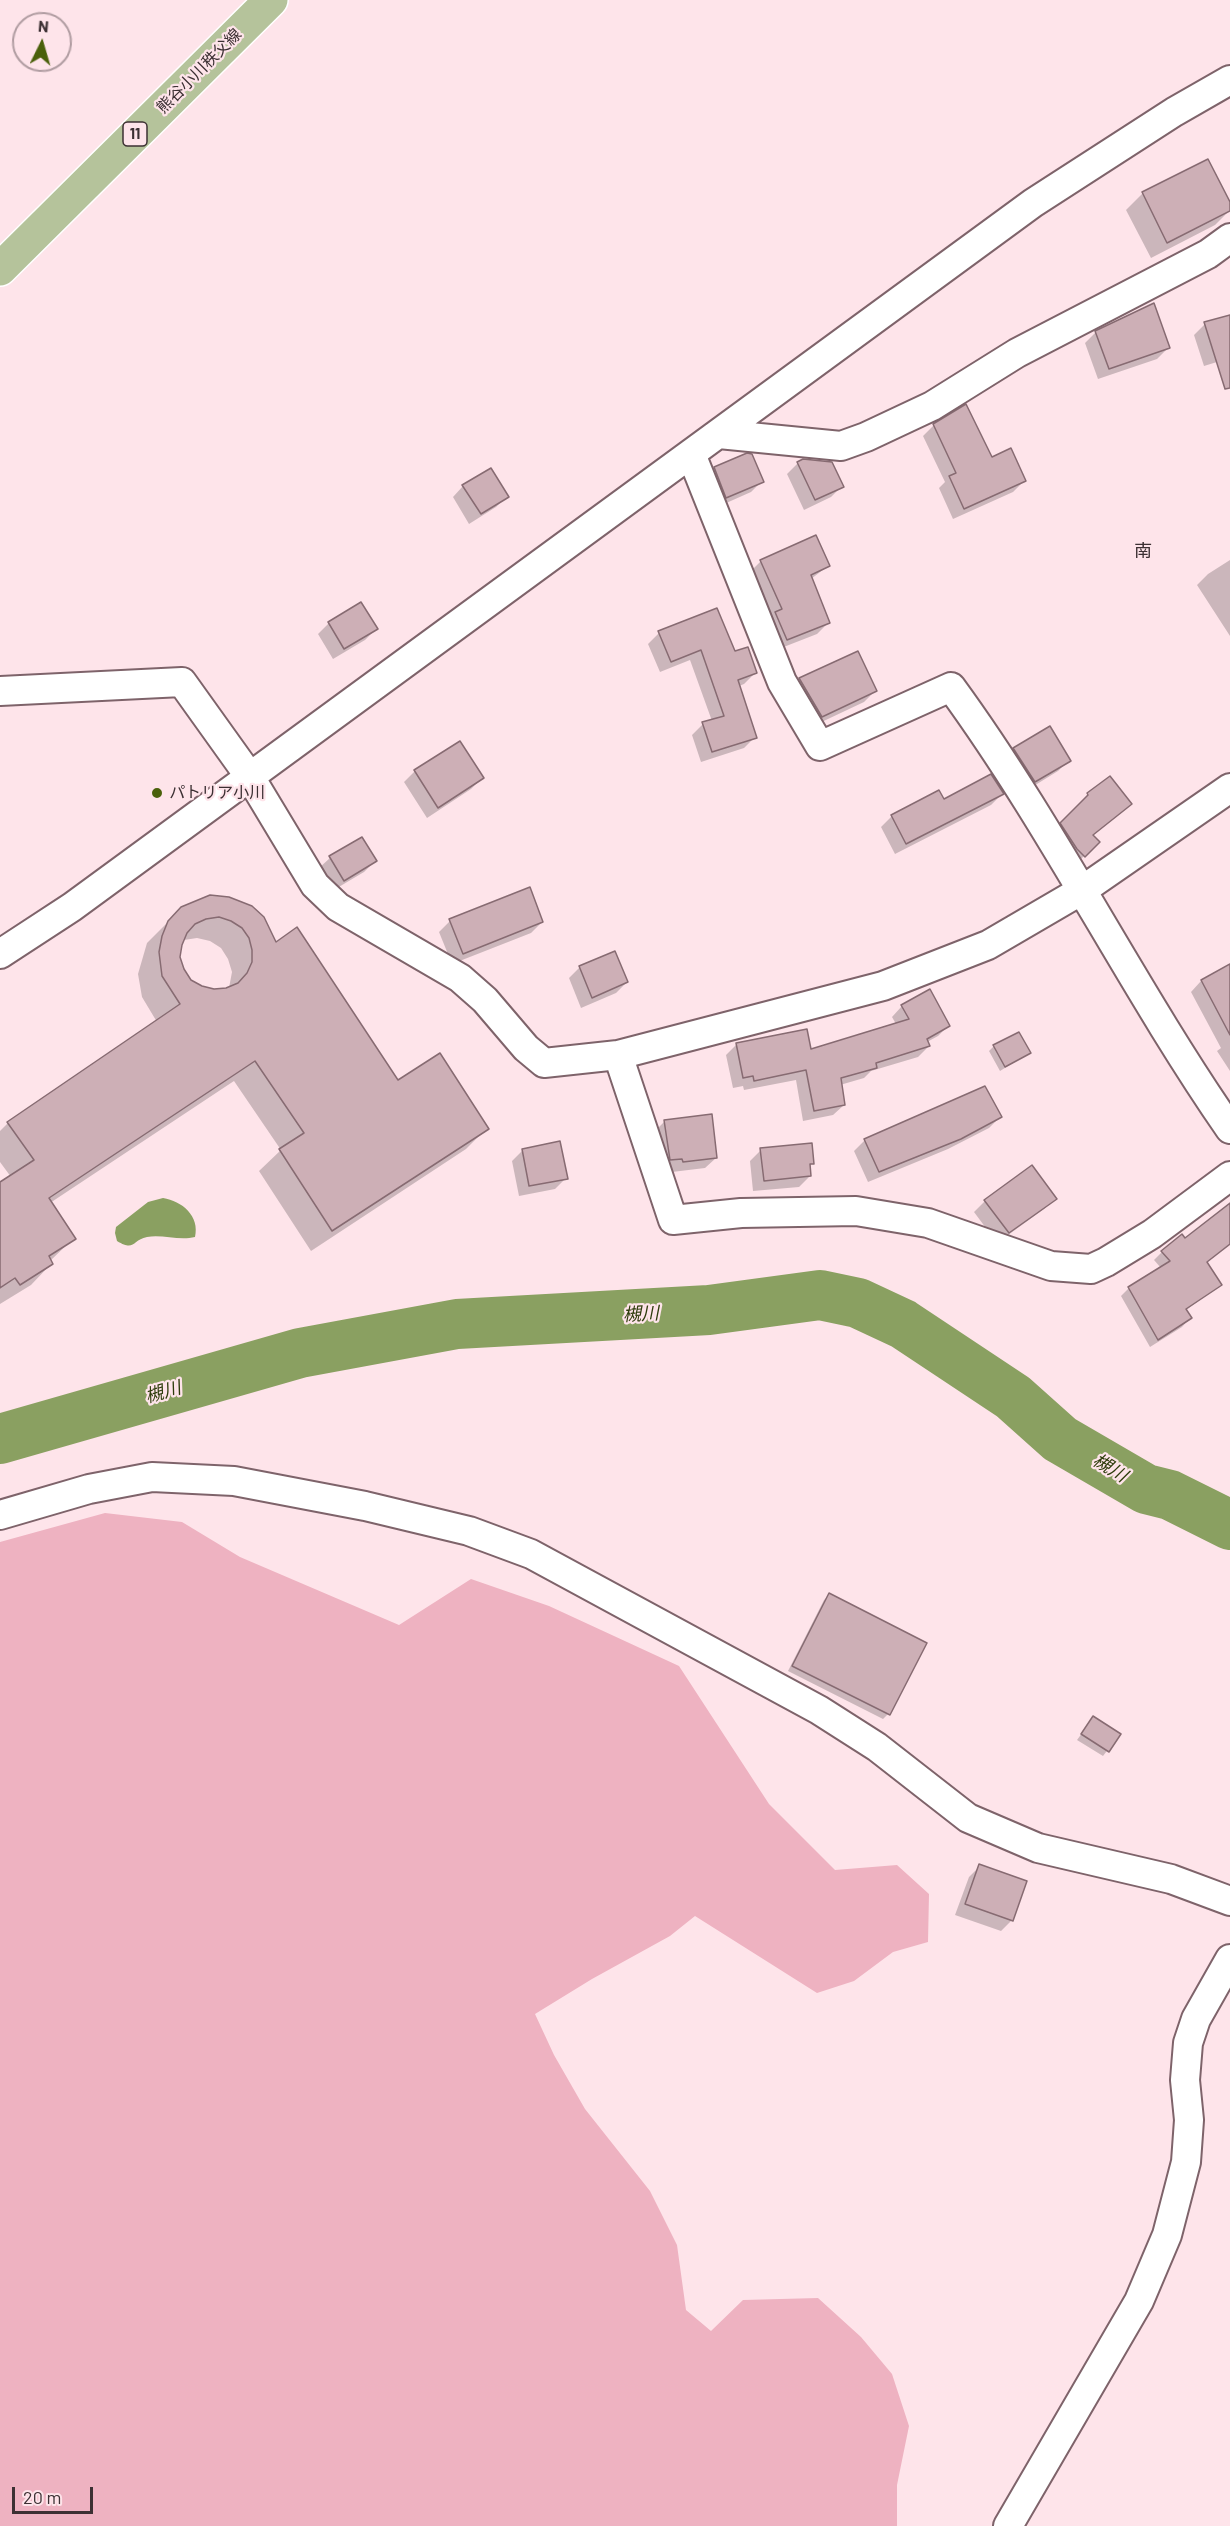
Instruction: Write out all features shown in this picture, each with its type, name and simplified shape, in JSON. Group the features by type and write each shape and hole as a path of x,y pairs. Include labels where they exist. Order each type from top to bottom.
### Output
{"main road":[{"name":"熊谷小川秩父線","path":"0,269 271,0"}],"street":[{"path":"0,954 72,907 1033,203 1174,112 1230,80"},
{"path":"719,434 841,446 866,437 932,406 1017,353 1208,254 1230,238"},
{"path":"691,454 782,682 820,746 951,687 992,743 1084,889 1202,1088 1230,1130"},
{"path":"0,691 182,682 250,777 315,885 338,908 460,978 485,1000 526,1048 544,1063 618,1055 883,986 988,945 1084,889 1230,788"},
{"path":"618,1055 674,1221 741,1213 856,1211 928,1223 1051,1266 1090,1269 1152,1234 1230,1176"},
{"path":"0,1515 89,1489 152,1477 234,1481 365,1506 469,1531 531,1554 819,1710 877,1747 968,1818 1038,1848 1171,1879 1230,1900"},
{"path":"1008,2526 1139,2301 1167,2235 1186,2162 1189,2120 1185,2080 1188,2043 1196,2019 1230,1959"}],"shaded area":[{"path":"163,1198 177,1202 188,1211 195,1222 195,1237 147,1237 130,1245 117,1241 116,1227 148,1202"},
{"path":"105,1513 182,1522 240,1557 399,1625 471,1579 549,1606 679,1666 769,1804 835,1870 897,1865 929,1894 928,1942 893,1952 854,1981 817,1993 695,1916 670,1936 535,2014 554,2055 585,2109 650,2191 677,2245 686,2310 711,2331 743,2300 818,2298 861,2337 892,2374 909,2426 897,2485 897,2526 0,2526 0,1542"}],"building":[{"path":"1208,159 1230,202 1230,211 1167,243 1142,192"},
{"path":"1154,303 1170,348 1109,369 1095,331"},
{"path":"1230,315 1230,388 1225,389 1204,322"},
{"path":"966,404 992,457 1011,448 1026,481 964,509 949,476 956,473 933,424"},
{"path":"747,453 752,454 764,482 726,498 714,467"},
{"path":"803,459 832,462 844,487 815,500 797,462"},
{"path":"491,468 509,497 481,514 462,485"},
{"path":"816,535 830,566 811,575 830,623 787,640 775,612 782,609 760,560"},
{"path":"361,602 378,629 344,649 328,622"},
{"path":"717,608 735,651 748,647 757,673 738,680 757,738 712,752 702,722 724,716 701,650 671,662 658,631"},
{"path":"858,651 877,691 822,717 799,678"},
{"path":"1050,726 1071,761 1035,782 1013,748"},
{"path":"460,741 484,778 438,808 414,770"},
{"path":"991,774 1004,794 906,844 891,815 939,790 944,799"},
{"path":"1110,776 1132,804 1093,835 1100,842 1085,857 1060,823 1088,795 1087,793"},
{"path":"362,837 377,861 344,881 329,856"},
{"path":"530,887 543,922 463,954 449,919"},
{"path":"210,895 229,897 252,906 264,917 276,942 297,927 398,1080 440,1053 489,1129 332,1231 279,1149 304,1133 255,1061 49,1198 76,1239 49,1256 53,1264 20,1285 15,1278 0,1288 0,1182 34,1160 7,1122 180,1004 162,976 159,952 168,921 181,907","holes":["219,917 242,928 249,938 252,962 247,973 238,983 226,988 214,989 191,980 180,957 187,933 195,924 206,919"]},
{"path":"615,951 628,982 592,998 579,966"},
{"path":"1230,964 1230,1035 1201,980"},
{"path":"930,989 950,1026 927,1039 930,1046 876,1063 877,1068 841,1078 845,1105 814,1111 806,1070 754,1081 753,1076 743,1078 736,1043 807,1029 811,1049 909,1019 901,1005"},
{"path":"1019,1032 1031,1053 1005,1067 993,1045"},
{"path":"985,1086 1002,1117 961,1139 879,1172 864,1139"},
{"path":"712,1114 717,1158 683,1162 682,1159 670,1160 664,1120"},
{"path":"560,1141 568,1179 529,1186 522,1149"},
{"path":"812,1143 814,1164 810,1164 811,1176 764,1181 760,1148"},
{"path":"1032,1165 1057,1199 1009,1233 984,1200"},
{"path":"1230,1203 1230,1244 1207,1262 1222,1285 1186,1309 1192,1318 1158,1340 1128,1287 1170,1261 1161,1251 1182,1234 1185,1238"},
{"path":"829,1593 927,1643 890,1715 792,1666"},
{"path":"1093,1716 1121,1734 1109,1752 1081,1734"},
{"path":"979,1864 1027,1881 1013,1921 965,1904"}],"waterway":[{"name":"槻川","path":"0,1439 300,1353 457,1324 709,1310 820,1295 858,1303 903,1324 1013,1397 1060,1439 1146,1489 1170,1495 1230,1525"}],"place":[{"name":"パトリア小川","path":"157,793"}],"district":[{"name":"南","path":"1143,551"}]}
